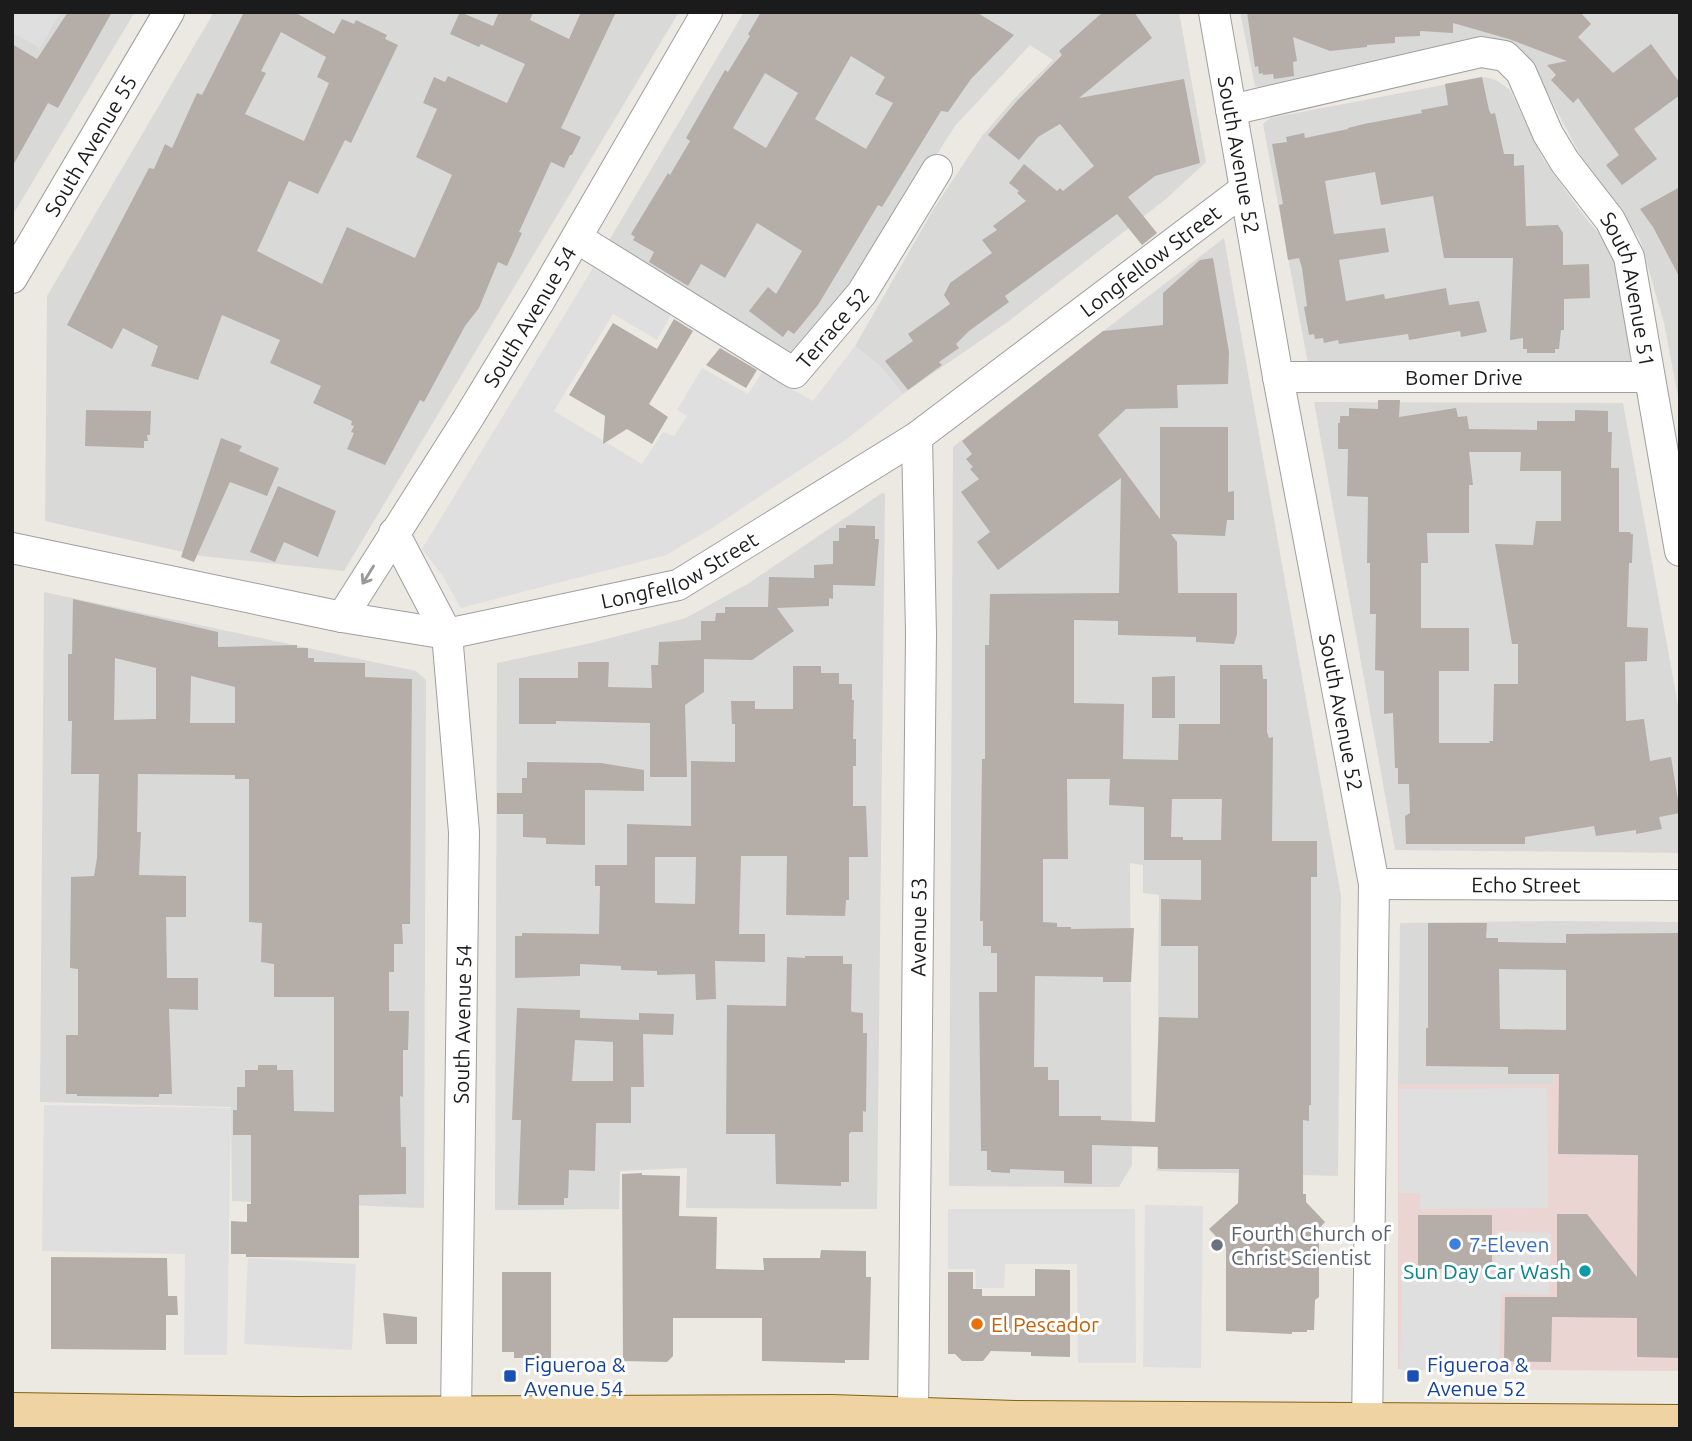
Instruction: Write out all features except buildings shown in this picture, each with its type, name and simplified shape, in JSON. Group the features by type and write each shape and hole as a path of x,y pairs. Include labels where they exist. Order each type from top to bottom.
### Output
{"main road":[{"path":"12,1412 295,1422 456,1415 831,1421 914,1415 1119,1424 1680,1424"}],"street":[{"name":"South Avenue 55","path":"12,278 169,12"},
{"name":"South Avenue 54","path":"342,617 470,417 708,12"},
{"name":"South Avenue 52","path":"1214,12 1278,377 1374,884 1367,1426"},
{"name":"South Avenue 51","path":"1231,110 1481,52 1504,56 1521,72 1548,134 1565,162 1610,220 1629,257 1680,551"},
{"name":"Terrace 52","path":"577,239 794,373 862,293 937,170"},
{"name":"Longfellow Street","path":"12,548 342,617 447,634 678,585 917,437 1245,190"},
{"name":"Bomer Drive","path":"1278,377 1648,377"},
{"name":"Avenue 53","path":"914,1415 921,634 917,437"},
{"path":"394,533 447,634"},
{"name":"South Avenue 54","path":"447,634 464,832 456,1415"},
{"name":"Echo Street","path":"1374,884 1680,885"}],"shaded area":[{"path":"12,12 135,12 12,216"},
{"path":"12,12 61,12 40,48 12,32"},
{"path":"214,12 679,12 344,571 201,556 45,521 47,296"},
{"path":"744,12 1179,12 1206,162 1166,199 1009,321 903,394 880,366 855,346 933,210 982,136 1053,60 1030,45 955,126 831,320 791,360 607,244"},
{"path":"1240,12 1680,12 1680,407 1664,323 1640,239 1587,168 1527,59 1267,90 1255,86"},
{"path":"1485,77 1496,80 1510,90 1543,159 1613,251 1632,356 1629,365 1309,369 1263,124 1270,118"},
{"path":"1224,238 1341,896 1338,1176 1157,1171 1159,895 1143,893 1143,865 1130,863 1132,1165 1119,1187 949,1186 953,447"},
{"path":"593,268 672,313 657,340 613,314 554,411 642,464 663,432 674,436 687,416 677,410 702,368 748,394 762,372 813,401 855,346 880,366 903,394 847,439 709,530 666,555 461,608 442,575 422,549"},
{"path":"1314,402 1623,403 1680,716 1680,853 1395,850"},
{"path":"882,493 885,494 877,1209 686,1208 687,1168 620,1171 619,1209 495,1210 497,663 591,643 686,618 749,583"},
{"path":"44,592 416,671 426,680 424,1208 232,1201 231,1107 40,1102"},
{"path":"1680,922 1680,1042 1555,1041 1553,1084 1398,1084 1400,923"},
{"path":"1555,1040 1680,1042 1680,1371 1398,1369 1398,1084 1553,1084"},
{"path":"1547,1088 1548,1208 1420,1209 1420,1193 1399,1193 1399,1089"},
{"path":"44,1105 231,1108 227,1355 184,1355 185,1254 42,1251"},
{"path":"1145,1205 1203,1206 1201,1368 1143,1367"},
{"path":"948,1209 1135,1209 1136,1363 1078,1363 1077,1264 1005,1264 1004,1288 976,1288 975,1269 948,1269"},
{"path":"1497,1231 1551,1233 1549,1295 1501,1293 1499,1372 1400,1370 1402,1272 1495,1274"},
{"path":"248,1258 356,1264 352,1350 244,1344"}],"place":[{"name":"7-Eleven","path":"1455,1244"},
{"name":"Fourth Church of Christ Scientist","path":"1217,1245"},
{"name":"Sun Day Car Wash","path":"1585,1271"},
{"name":"El Pescador","path":"977,1324"},
{"name":"Figueroa & Avenue 54","path":"510,1376"},
{"name":"Figueroa & Avenue 52","path":"1413,1376"}]}
